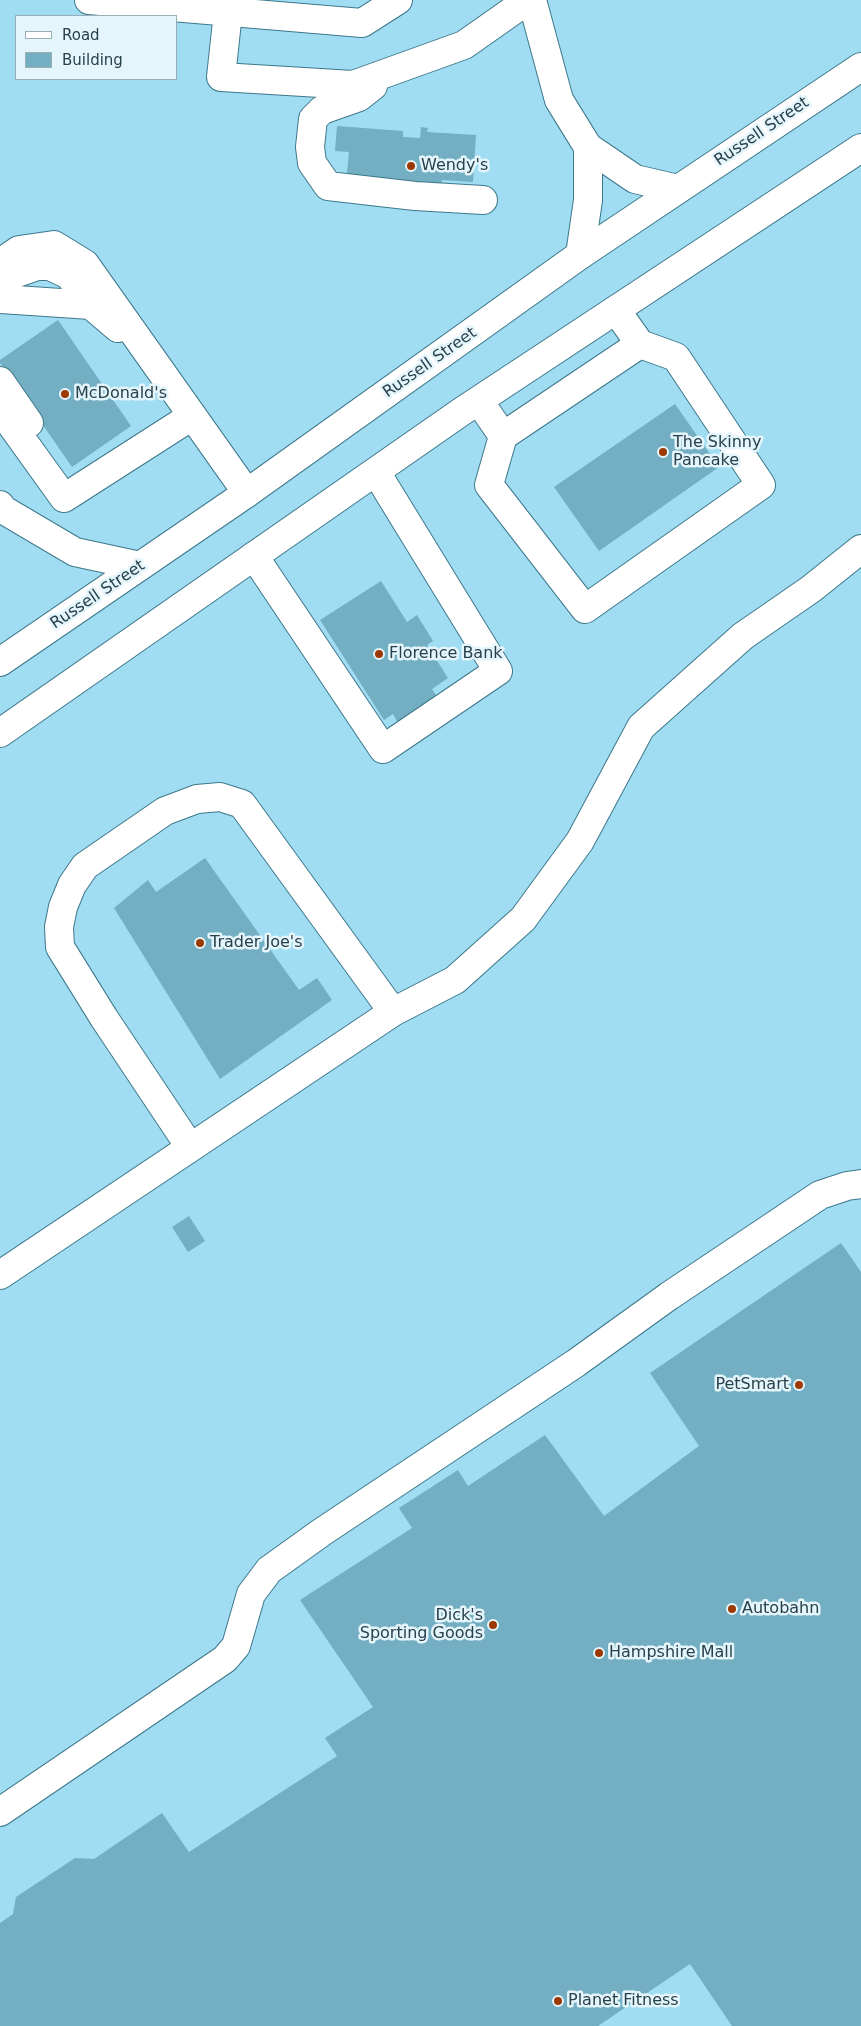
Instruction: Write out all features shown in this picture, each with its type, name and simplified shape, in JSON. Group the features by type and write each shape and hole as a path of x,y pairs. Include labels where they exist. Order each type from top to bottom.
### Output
{"main road":[{"path":"88,0 362,24 398,0"},
{"path":"228,12 221,77 353,85 464,45 528,0"},
{"path":"532,0 559,100 588,147 635,179 678,189"},
{"name":"Russell Street","path":"0,662 247,493 580,256 861,67"},
{"path":"390,72 359,97 322,110 313,119 310,147 312,163 328,186 416,196 483,200"},
{"path":"580,256 588,200 588,147"},
{"path":"0,733 479,400 861,148"},
{"path":"0,263 20,250 54,245 85,264 247,493"},
{"path":"0,293 14,274 36,266 50,266 69,275 91,304 151,357"},
{"path":"0,299 91,304"},
{"path":"616,310 640,344 676,357 761,485 585,609 489,485 503,436 640,344"},
{"path":"0,381 77,490"},
{"path":"479,400 503,436"},
{"path":"0,409 64,498 192,416"},
{"path":"254,556 383,749 498,671 376,472"},
{"path":"0,505 2,509 75,552 140,566"},
{"path":"0,1275 392,1012 455,980 523,919 580,841 640,727 743,636 811,589 861,549"},
{"path":"0,745 40,706"},
{"path":"190,1147 104,1018 60,947 63,907 72,885 85,866 166,811 197,799 220,797 242,804 392,1012"},
{"path":"0,1812 225,1659 236,1646 251,1594 269,1570 322,1532 576,1363 669,1296 812,1200 820,1195 861,1184"}],"building":[{"name":"Wendy's","path":"337,126 403,131 403,137 420,138 421,127 428,128 427,132 476,135 473,182 442,180 441,191 346,184 349,152 335,151"},
{"name":"McDonald's","path":"58,320 131,426 72,467 0,363 0,360"},
{"path":"675,404 719,467 599,551 554,487"},
{"path":"381,581 407,622 417,615 433,641 427,645 448,678 432,689 438,698 398,723 393,714 384,720 320,620"},
{"name":"Trader Joe's","path":"205,858 299,990 317,978 332,1000 220,1079 114,908 148,880 156,892"},
{"path":"189,1216 205,1241 188,1252 172,1227"},
{"name":"Hampshire Mall","path":"841,1243 861,1272 861,2026 732,2026 690,1964 598,2026 0,2026 0,1923 13,1914 16,1897 75,1858 94,1859 162,1813 189,1852 337,1756 325,1738 373,1707 300,1600 412,1528 399,1508 458,1470 468,1486 545,1435 604,1516 699,1446 650,1373"}],"place":[{"name":"Wendy's","path":"411,166"},
{"name":"McDonald's","path":"65,394"},
{"name":"The Skinny Pancake","path":"663,452"},
{"name":"Florence Bank","path":"379,654"},
{"name":"Trader Joe's","path":"200,943"},
{"name":"PetSmart","path":"799,1385"},
{"name":"Autobahn","path":"732,1609"},
{"name":"Dick's Sporting Goods","path":"493,1625"},
{"name":"Hampshire Mall","path":"599,1653"},
{"name":"Planet Fitness","path":"558,2001"}]}
